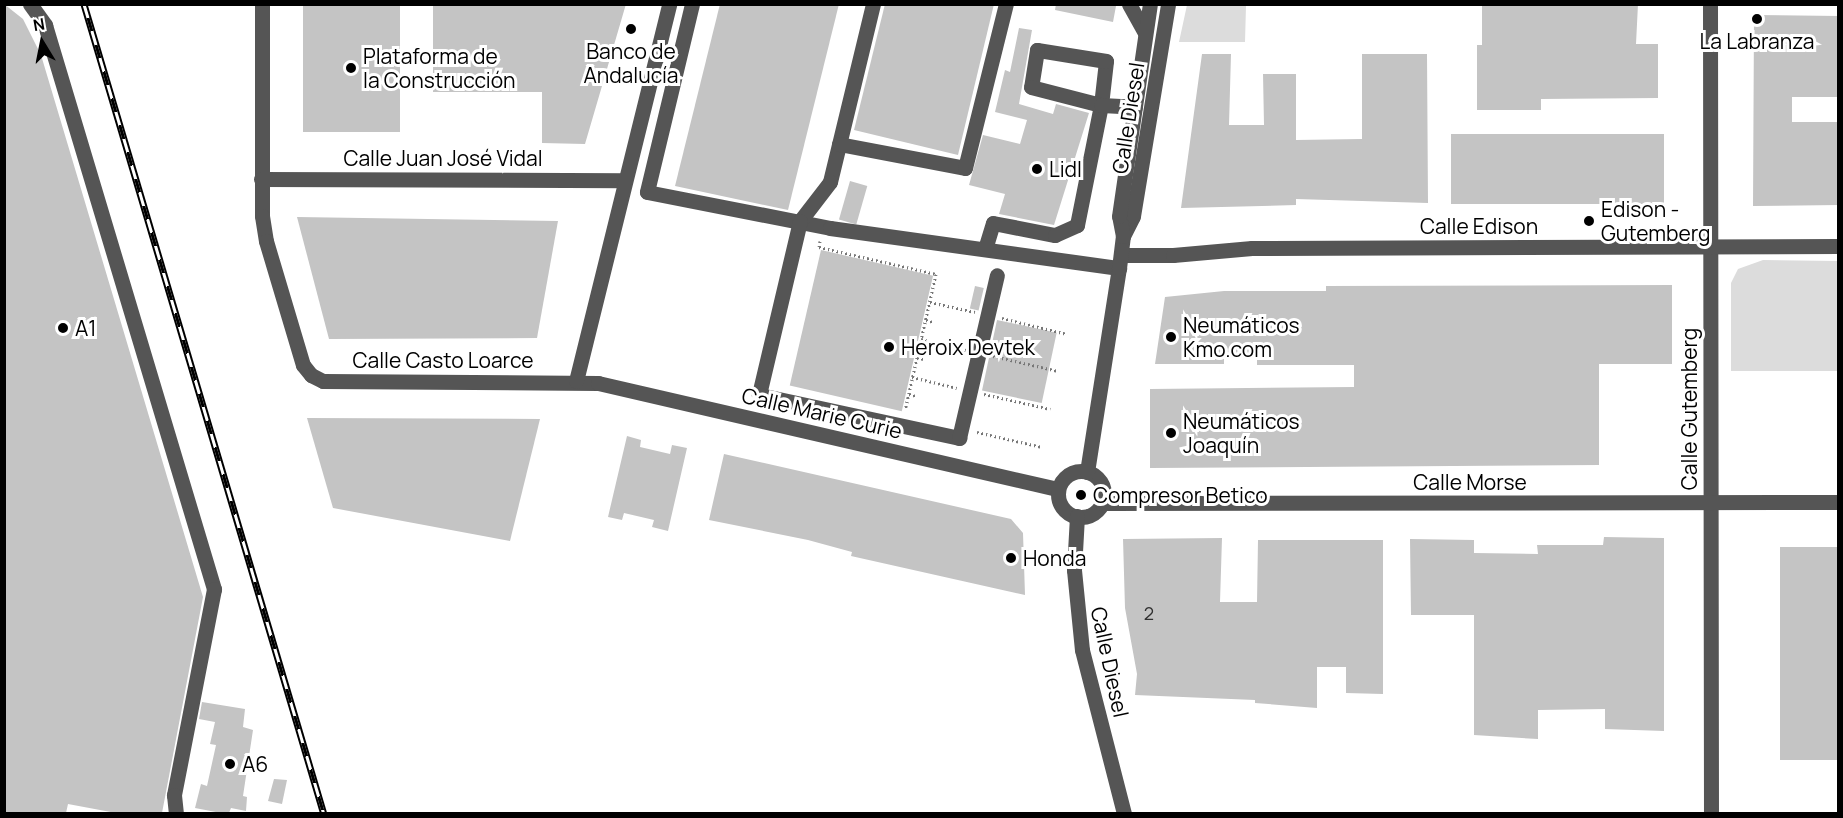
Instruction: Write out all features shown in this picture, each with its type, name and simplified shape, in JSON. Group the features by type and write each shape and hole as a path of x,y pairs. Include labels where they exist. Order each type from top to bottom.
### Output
{"street":[{"path":"30,4 45,25 214,589 174,795 177,813"},
{"path":"261,178 262,4"},
{"path":"576,381 669,4"},
{"name":"Calle Edison","path":"692,4 647,192 824,226 985,249 1120,262 1252,248 1839,246"},
{"path":"873,4 830,182 800,221 759,395 959,438 997,275"},
{"path":"839,144 965,168 1006,4"},
{"path":"1129,4 1145,33"},
{"name":"Calle Diesel","path":"1087,472 1120,262 1123,236 1119,216 1150,4"},
{"name":"Calle Diesel","path":"1123,236 1133,216 1168,4"},
{"name":"Calle Gutemberg","path":"1710,4 1711,813"},
{"path":"985,249 993,223 1055,235 1077,225 1101,105 1106,61 1037,50 1031,87 1101,105 1135,107"},
{"name":"Calle Juan José Vidal","path":"261,178 625,180"},
{"name":"Calle Casto Loarce","path":"261,178 266,241 303,365 311,375 323,381 576,381"},
{"name":"Calle Marie Curie","path":"576,381 1058,489"},
{"path":"1072,472 1087,472 1103,488 1102,503 1092,514 1077,516 1062,507 1058,489 1072,472"},
{"name":"Calle Morse","path":"1102,503 1839,502"},
{"name":"Calle Diesel","path":"1077,516 1074,570 1081,641 1121,813"}],"path":[{"path":"824,226 819,247 936,274 904,414"},
{"path":"926,320 933,322"},
{"path":"917,358 925,360"},
{"path":"909,394 916,396"},
{"path":"962,428 1042,447"}],"shaded area":[{"path":"1187,4 1298,5 1246,6 1245,42 1179,42"},
{"path":"1763,260 1838,261 1838,371 1731,371 1731,283 1738,269"}],"building":[{"name":"A1","path":"4,4 23,19 41,55 203,597 162,813 116,813 68,804 66,813 4,813"},
{"name":"Plataforma de la Construcción","path":"303,4 400,4 400,132 303,132"},
{"path":"433,4 626,4 585,144 542,143 542,92 433,92"},
{"path":"720,4 839,4 788,210 675,186"},
{"path":"885,4 994,4 958,155 854,130"},
{"path":"1056,4 1116,6 1113,22 1055,10"},
{"path":"1482,4 1638,4 1636,44 1658,44 1658,98 1541,99 1541,110 1477,110 1477,45 1482,45"},
{"path":"1754,15 1839,16 1839,97 1792,97 1792,122 1839,122 1839,205 1753,206"},
{"name":"Lidl","path":"1019,28 1032,30 1019,104 1053,114 1056,104 1089,113 1054,225 999,214 1005,194 969,185 983,135 1020,144 1027,120 995,112 1005,70 1010,72"},
{"path":"1202,54 1231,54 1229,125 1264,125 1263,74 1296,74 1296,140 1362,139 1362,54 1427,54 1428,203 1296,199 1296,205 1181,208"},
{"path":"1451,134 1664,134 1664,204 1451,204"},
{"path":"850,181 867,186 856,224 839,219"},
{"path":"297,217 558,221 537,338 329,339"},
{"path":"821,250 933,276 902,411 790,385"},
{"path":"1672,285 1672,364 1599,364 1599,465 1150,468 1150,389 1354,387 1354,365 1257,365 1257,356 1224,356 1224,364 1155,364 1165,297 1224,291 1326,291 1326,286"},
{"path":"975,286 984,288 979,310 970,308"},
{"path":"997,320 1057,333 1042,403 982,390"},
{"path":"307,418 540,419 510,541 333,508"},
{"path":"627,436 641,440 640,447 670,454 672,445 687,448 668,531 652,527 654,520 624,513 622,520 608,517"},
{"path":"724,454 1011,519 1023,533 1025,595 851,556 852,552 808,540 709,520"},
{"path":"1604,537 1664,538 1664,731 1605,729 1605,709 1538,710 1538,739 1474,735 1474,615 1411,615 1410,539 1474,540 1474,553 1538,554 1537,545 1603,545"},
{"path":"1222,538 1220,602 1257,602 1258,540 1383,540 1383,694 1346,693 1346,667 1317,667 1317,708 1255,703 1255,700 1135,695 1137,674 1125,608 1123,539"},
{"path":"1780,547 1838,547 1838,760 1780,760"},
{"name":"A6","path":"202,702 245,709 243,727 253,730 243,796 247,797 246,811 231,808 229,813 221,813 195,808 201,784 207,786 216,745 210,744 215,722 199,719"},
{"path":"274,779 287,780 282,804 268,801"}],"railway":[{"path":"84,4 324,814"}],"place":[{"name":"La Labranza","path":"1757,19"},
{"name":"Banco de Andalucía","path":"631,29"},
{"name":"Plataforma de la Construcción","path":"351,68"},
{"name":"Lidl","path":"1037,169"},
{"name":"Edison - Gutemberg","path":"1589,221"},
{"name":"A1","path":"63,328"},
{"name":"Neumáticos Kmo.com","path":"1171,337"},
{"name":"Heroix Devtek","path":"889,347"},
{"name":"Neumáticos Joaquín","path":"1171,433"},
{"name":"Compresor Betico","path":"1081,495"},
{"name":"Honda","path":"1011,558"},
{"name":"A6","path":"230,764"}]}
